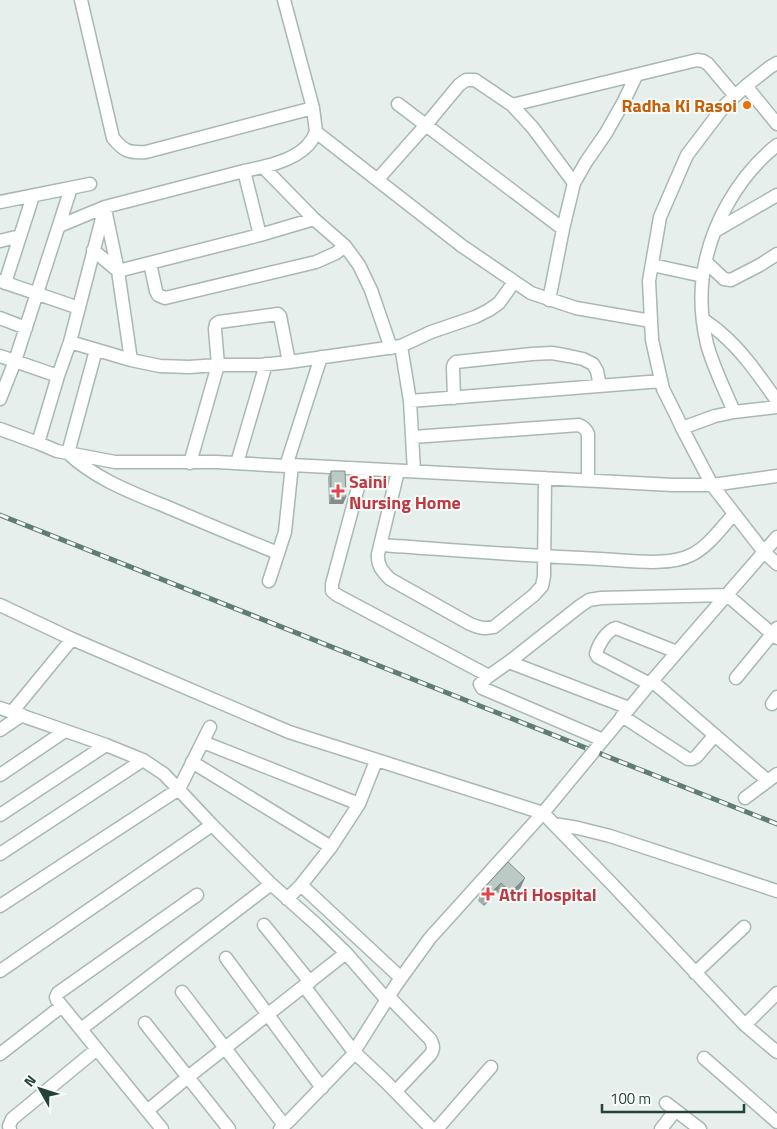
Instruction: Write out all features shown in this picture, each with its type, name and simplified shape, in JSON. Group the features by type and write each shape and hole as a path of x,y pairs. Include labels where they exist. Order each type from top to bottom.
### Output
{"street":[{"path":"81,0 113,138 120,147 133,152 146,152 313,108"},
{"path":"60,226 105,207 263,167 292,157 307,146 316,132 313,108 284,0"},
{"path":"512,105 697,60 708,64 735,96"},
{"path":"777,64 770,67 725,105 687,155 660,216 649,281 652,340 663,389 712,485 764,552 777,564"},
{"path":"549,300 574,183 606,133 636,76"},
{"path":"378,179 426,126 458,85 466,80 475,80 512,105 533,128 574,183"},
{"path":"746,86 777,124"},
{"path":"398,104 563,229"},
{"path":"316,132 462,246 531,293 576,308 651,321"},
{"path":"734,412 708,347 703,320 702,276 710,243 724,211 743,179 777,145"},
{"path":"263,167 314,219 345,246 359,264 396,347 410,401 414,471"},
{"path":"244,171 260,235"},
{"path":"0,202 90,184"},
{"path":"1,391 16,361 71,188"},
{"path":"715,231 777,195"},
{"path":"33,196 2,282 79,308"},
{"path":"38,443 70,342 105,207"},
{"path":"105,207 118,271 130,360"},
{"path":"118,271 260,235 314,219"},
{"path":"0,241 20,236"},
{"path":"150,263 156,291 158,295 165,298 316,262 336,253 345,246"},
{"path":"93,250 118,271"},
{"path":"706,262 717,273 731,280 777,254"},
{"path":"652,265 702,276"},
{"path":"70,342 130,360 160,366 189,367 289,362 396,347 489,310 499,303 514,282"},
{"path":"190,462 218,365 216,324 276,313 280,316 289,362"},
{"path":"0,318 26,328"},
{"path":"703,320 721,333 740,351 777,401"},
{"path":"68,453 96,350"},
{"path":"454,398 453,367 456,362 532,354 552,353 589,361 595,367 600,386"},
{"path":"0,356 58,376"},
{"path":"268,581 285,532 289,466 321,357"},
{"path":"237,463 266,364"},
{"path":"410,401 661,381"},
{"path":"682,428 715,416 777,407"},
{"path":"413,437 584,427 588,434 588,480"},
{"path":"0,429 57,451 115,462 237,463 673,485 712,485 777,476"},
{"path":"68,453 90,471 141,496 278,554"},
{"path":"363,469 332,584 332,591 489,676"},
{"path":"398,471 378,554 377,561 381,571 390,579 470,624 486,629 494,627 534,595 542,586 544,576 545,478"},
{"path":"381,545 544,557 650,562 672,561 691,555 706,544 734,514"},
{"path":"182,992 282,1127 350,1058 401,978 430,938 543,813 626,712 777,537"},
{"path":"603,741 482,688 480,684 590,600 602,598 727,595 775,633 736,678"},
{"path":"0,606 289,732 543,813 745,1026 777,1052"},
{"path":"677,652 616,628 608,632 596,650 598,657 651,683 715,735 772,777 746,798"},
{"path":"0,730 11,712 72,639"},
{"path":"509,662 626,712 688,759 696,757 715,735"},
{"path":"11,712 106,745 142,760 164,774 271,884 346,954 430,1039 434,1045 430,1055 396,1091"},
{"path":"0,906 179,789 210,727"},
{"path":"0,775 65,731"},
{"path":"203,742 358,804"},
{"path":"0,815 106,745"},
{"path":"0,854 142,760"},
{"path":"287,899 302,885 332,847 358,804 376,760"},
{"path":"192,762 332,847"},
{"path":"554,824 610,836 777,891"},
{"path":"0,971 212,825"},
{"path":"81,1030 271,884"},
{"path":"302,885 401,978"},
{"path":"162,1129 56,997 58,992 196,895"},
{"path":"264,925 354,1052 432,1128 491,1068"},
{"path":"695,973 744,927"},
{"path":"147,1111 346,954"},
{"path":"226,958 322,1088"},
{"path":"745,1026 777,993"},
{"path":"0,1054 62,1006"},
{"path":"145,1023 229,1129"},
{"path":"10,1129 9,1126 12,1119 97,1049"},
{"path":"704,1058 775,1116"},
{"path":"661,1129 671,1107 700,1129"}],"building":[{"path":"331,471 345,471 346,497 331,498"},
{"path":"508,862 525,878 511,892 501,883 487,897 481,891"}],"railway":[{"path":"0,515 777,824"}],"place":[{"name":"Radha Ki Rasoi","path":"747,105"},
{"name":"Saini Nursing Home","path":"338,491"},
{"name":"Atri Hospital","path":"488,894"}]}
